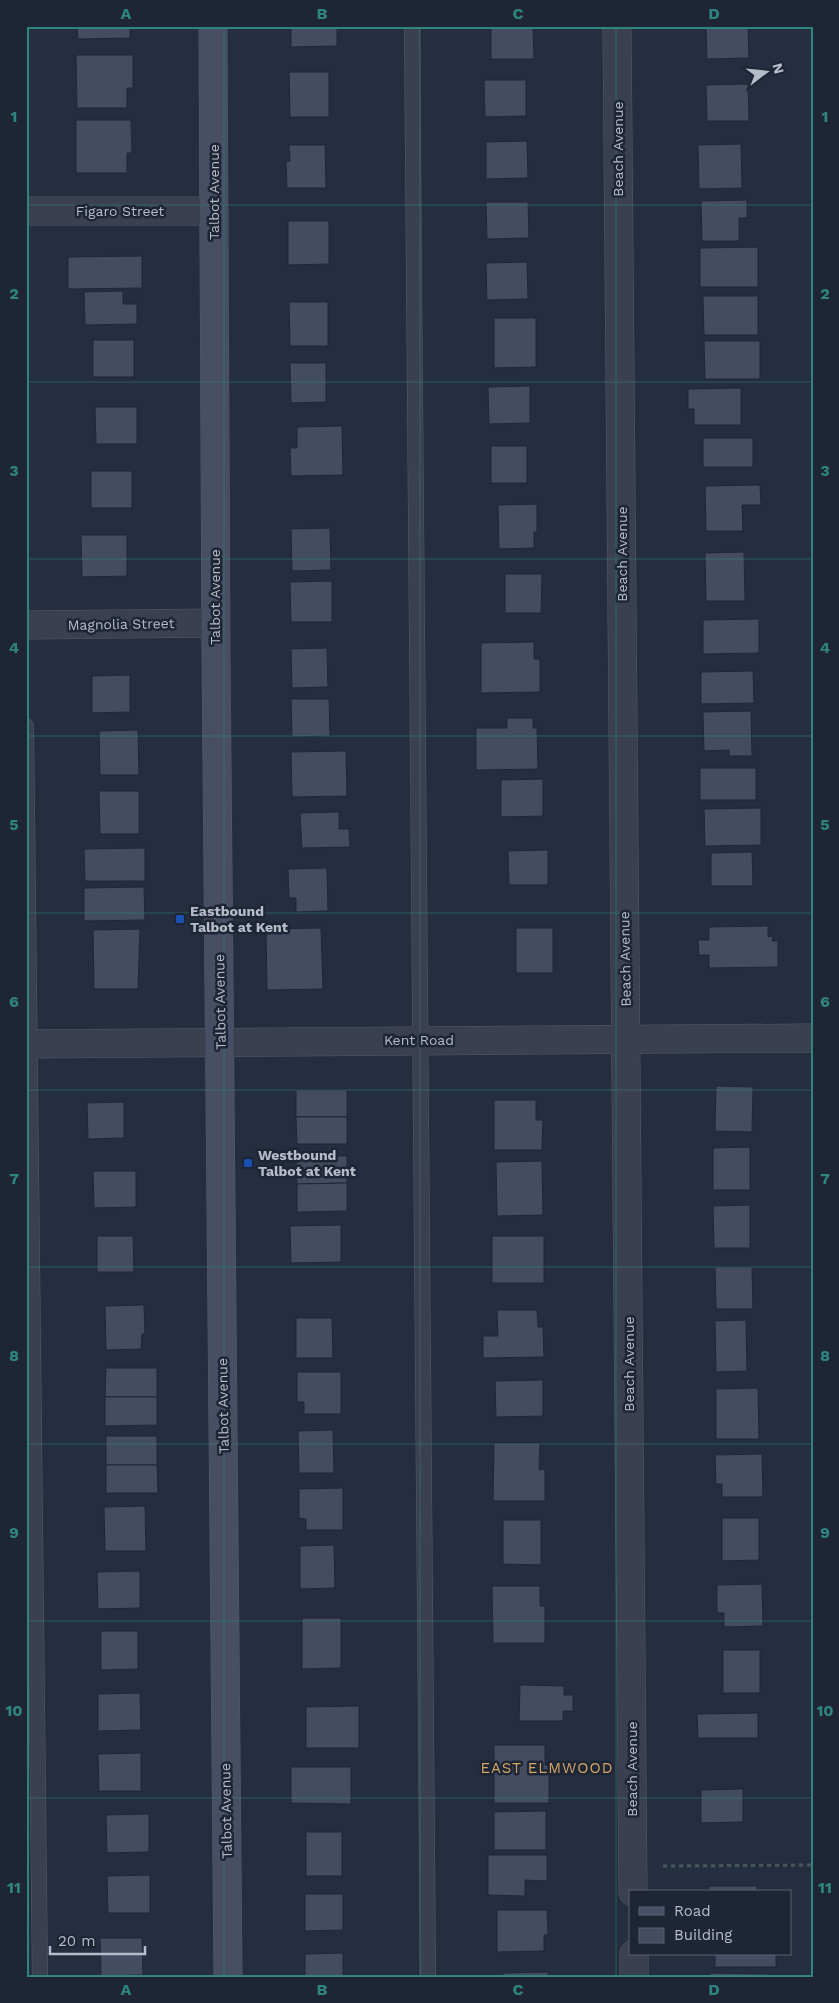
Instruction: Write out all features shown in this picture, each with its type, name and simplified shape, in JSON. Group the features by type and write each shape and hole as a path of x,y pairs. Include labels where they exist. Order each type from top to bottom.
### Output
{"street":[{"name":"Talbot Avenue","path":"213,26 215,623 228,1977"},
{"name":"Beach Avenue","path":"617,26 633,1880"},
{"name":"Figaro Street","path":"26,212 214,210"},
{"name":"Magnolia Street","path":"26,625 215,623"},
{"name":"Kent Road","path":"28,1044 813,1038"},
{"path":"634,1956 634,1977"}],"lane":[{"path":"412,26 428,1977"},
{"path":"26,726 32,1860 40,1977"}],"path":[{"path":"633,1880 813,1865"}],"building":[{"path":"77,26 130,26 130,38 78,39"},
{"path":"291,26 337,26 337,46 291,47"},
{"path":"491,26 533,26 534,59 491,59"},
{"path":"706,26 748,26 749,58 707,59"},
{"path":"76,55 133,55 133,88 127,88 127,108 77,108"},
{"path":"289,72 329,72 329,117 290,117"},
{"path":"484,80 526,80 526,116 485,117"},
{"path":"748,84 749,121 707,121 706,85"},
{"path":"76,120 131,120 132,153 127,153 127,173 76,173"},
{"path":"527,141 528,178 486,179 486,142"},
{"path":"741,144 742,188 699,189 698,145"},
{"path":"289,145 325,145 326,188 287,188 286,162 290,161"},
{"path":"747,200 747,218 739,218 739,241 702,241 701,201"},
{"path":"486,202 528,202 529,238 487,239"},
{"path":"288,221 329,221 329,264 288,265"},
{"path":"758,247 758,287 700,287 700,248"},
{"path":"142,256 142,288 68,289 68,257"},
{"path":"527,262 528,299 487,300 486,263"},
{"path":"123,291 123,304 137,304 137,324 85,325 84,292"},
{"path":"703,296 758,296 758,335 704,335"},
{"path":"289,302 328,302 328,346 290,346"},
{"path":"494,318 536,318 536,367 494,368"},
{"path":"93,340 134,340 134,377 93,377"},
{"path":"704,341 760,341 760,379 705,379"},
{"path":"290,363 326,363 326,402 291,403"},
{"path":"530,386 530,423 489,424 488,387"},
{"path":"741,388 741,425 694,425 694,409 688,409 688,389"},
{"path":"95,407 137,407 137,444 96,444"},
{"path":"342,426 343,475 291,476 290,448 297,448 297,427"},
{"path":"703,438 753,438 753,467 703,467"},
{"path":"491,446 527,446 527,483 491,483"},
{"path":"91,471 132,471 132,508 91,508"},
{"path":"760,485 761,505 742,505 743,531 706,531 705,486"},
{"path":"537,504 537,532 534,532 534,548 499,549 498,505"},
{"path":"330,528 331,570 292,571 291,529"},
{"path":"81,535 127,535 127,576 82,577"},
{"path":"744,552 745,601 706,601 705,553"},
{"path":"505,574 542,574 541,613 505,613"},
{"path":"332,581 332,622 291,622 290,582"},
{"path":"759,619 759,653 703,654 703,620"},
{"path":"534,642 534,659 540,659 540,692 481,693 481,643"},
{"path":"327,648 328,687 292,688 291,649"},
{"path":"753,671 754,703 701,704 701,672"},
{"path":"130,675 130,712 92,713 92,676"},
{"path":"291,699 329,699 330,736 292,737"},
{"path":"751,711 752,756 729,756 729,750 704,751 703,712"},
{"path":"507,718 533,718 533,728 537,728 538,769 476,770 476,728 507,728"},
{"path":"138,730 139,775 100,775 99,731"},
{"path":"346,751 347,796 292,797 291,752"},
{"path":"700,768 756,768 756,800 700,800"},
{"path":"543,779 543,816 501,817 501,780"},
{"path":"99,791 139,791 139,834 100,834"},
{"path":"761,808 761,845 705,846 704,809"},
{"path":"339,812 339,829 349,829 350,847 302,848 300,813"},
{"path":"145,848 145,881 85,881 84,849"},
{"path":"548,850 548,885 509,885 508,851"},
{"path":"752,852 753,886 711,886 711,853"},
{"path":"327,868 328,911 296,912 296,898 289,898 288,869"},
{"path":"144,887 145,920 84,921 84,888"},
{"path":"768,926 768,937 773,936 772,941 778,941 778,967 709,968 709,955 699,955 698,940 709,940 709,927"},
{"path":"321,928 323,989 267,990 266,929"},
{"path":"516,928 553,928 553,973 516,973"},
{"path":"140,929 138,989 94,989 93,930"},
{"path":"716,1086 753,1087 752,1132 715,1131"},
{"path":"296,1090 347,1090 347,1117 296,1117"},
{"path":"494,1100 536,1100 536,1120 543,1120 542,1150 494,1150"},
{"path":"124,1102 124,1138 88,1139 87,1103"},
{"path":"296,1117 347,1117 347,1144 297,1144"},
{"path":"750,1147 750,1190 713,1190 713,1148"},
{"path":"296,1156 347,1156 347,1183 297,1184"},
{"path":"542,1161 543,1215 497,1216 496,1162"},
{"path":"93,1171 136,1171 136,1207 94,1208"},
{"path":"347,1183 347,1211 297,1212 297,1184"},
{"path":"750,1205 750,1248 714,1248 713,1206"},
{"path":"341,1225 341,1262 291,1263 290,1226"},
{"path":"97,1236 133,1236 134,1272 97,1272"},
{"path":"492,1236 544,1236 544,1283 492,1283"},
{"path":"715,1267 752,1267 753,1309 716,1309"},
{"path":"144,1305 145,1334 142,1334 141,1349 106,1350 105,1306"},
{"path":"497,1310 537,1310 538,1327 543,1327 544,1357 483,1358 483,1336 498,1336"},
{"path":"296,1318 332,1318 333,1358 296,1358"},
{"path":"746,1320 747,1371 716,1372 715,1321"},
{"path":"106,1368 157,1368 157,1397 105,1397"},
{"path":"297,1372 341,1372 341,1414 304,1414 304,1402 297,1402"},
{"path":"543,1380 543,1416 496,1417 495,1381"},
{"path":"758,1388 759,1439 716,1439 716,1389"},
{"path":"105,1397 157,1397 157,1425 105,1426"},
{"path":"333,1430 334,1473 299,1473 298,1431"},
{"path":"106,1436 157,1436 157,1465 106,1465"},
{"path":"494,1443 540,1443 539,1470 545,1469 545,1501 493,1501"},
{"path":"762,1454 763,1497 722,1497 722,1484 716,1484 715,1455"},
{"path":"106,1465 157,1465 158,1493 106,1493"},
{"path":"343,1488 343,1530 306,1530 306,1519 299,1518 299,1489"},
{"path":"145,1506 146,1551 105,1551 104,1507"},
{"path":"722,1518 759,1518 759,1560 722,1561"},
{"path":"503,1520 541,1520 541,1565 503,1564"},
{"path":"334,1545 335,1588 300,1589 300,1546"},
{"path":"140,1571 140,1608 98,1609 97,1572"},
{"path":"762,1584 763,1626 724,1627 724,1613 717,1613 717,1585"},
{"path":"492,1586 540,1586 540,1606 545,1606 545,1643 493,1643"},
{"path":"302,1618 341,1618 341,1668 302,1669"},
{"path":"101,1631 138,1631 138,1669 101,1670"},
{"path":"723,1650 760,1650 760,1693 723,1693"},
{"path":"520,1685 564,1686 564,1695 573,1695 573,1711 563,1711 563,1721 519,1721"},
{"path":"140,1693 141,1730 98,1731 98,1694"},
{"path":"359,1706 359,1748 306,1748 306,1707"},
{"path":"758,1713 758,1738 698,1738 697,1714"},
{"path":"494,1745 545,1745 545,1765 549,1766 549,1803 494,1803"},
{"path":"141,1753 141,1791 99,1791 98,1754"},
{"path":"291,1767 351,1767 351,1804 291,1803"},
{"path":"743,1789 743,1822 701,1823 701,1790"},
{"path":"546,1811 546,1850 494,1850 494,1812"},
{"path":"149,1814 149,1852 107,1853 106,1815"},
{"path":"306,1832 342,1832 342,1876 306,1876"},
{"path":"488,1855 547,1855 547,1881 525,1880 525,1896 488,1895"},
{"path":"150,1875 150,1913 108,1913 107,1876"},
{"path":"709,1886 757,1886 757,1890 709,1890"},
{"path":"305,1894 343,1894 343,1930 305,1931"},
{"path":"497,1910 547,1910 548,1935 544,1935 544,1951 497,1952"},
{"path":"100,1938 142,1938 143,1975 101,1976"},
{"path":"343,1953 343,1977 305,1977 305,1954"},
{"path":"715,1956 776,1956 776,1967 715,1967"},
{"path":"548,1972 548,1977 503,1977 503,1973"},
{"path":"710,1973 768,1974 768,1977 710,1977"}],"place":[{"name":"Eastbound Talbot at Kent","path":"180,919"},
{"name":"Westbound Talbot at Kent","path":"248,1163"}],"district":[{"name":"EAST ELMWOOD","path":"547,1768"}]}
